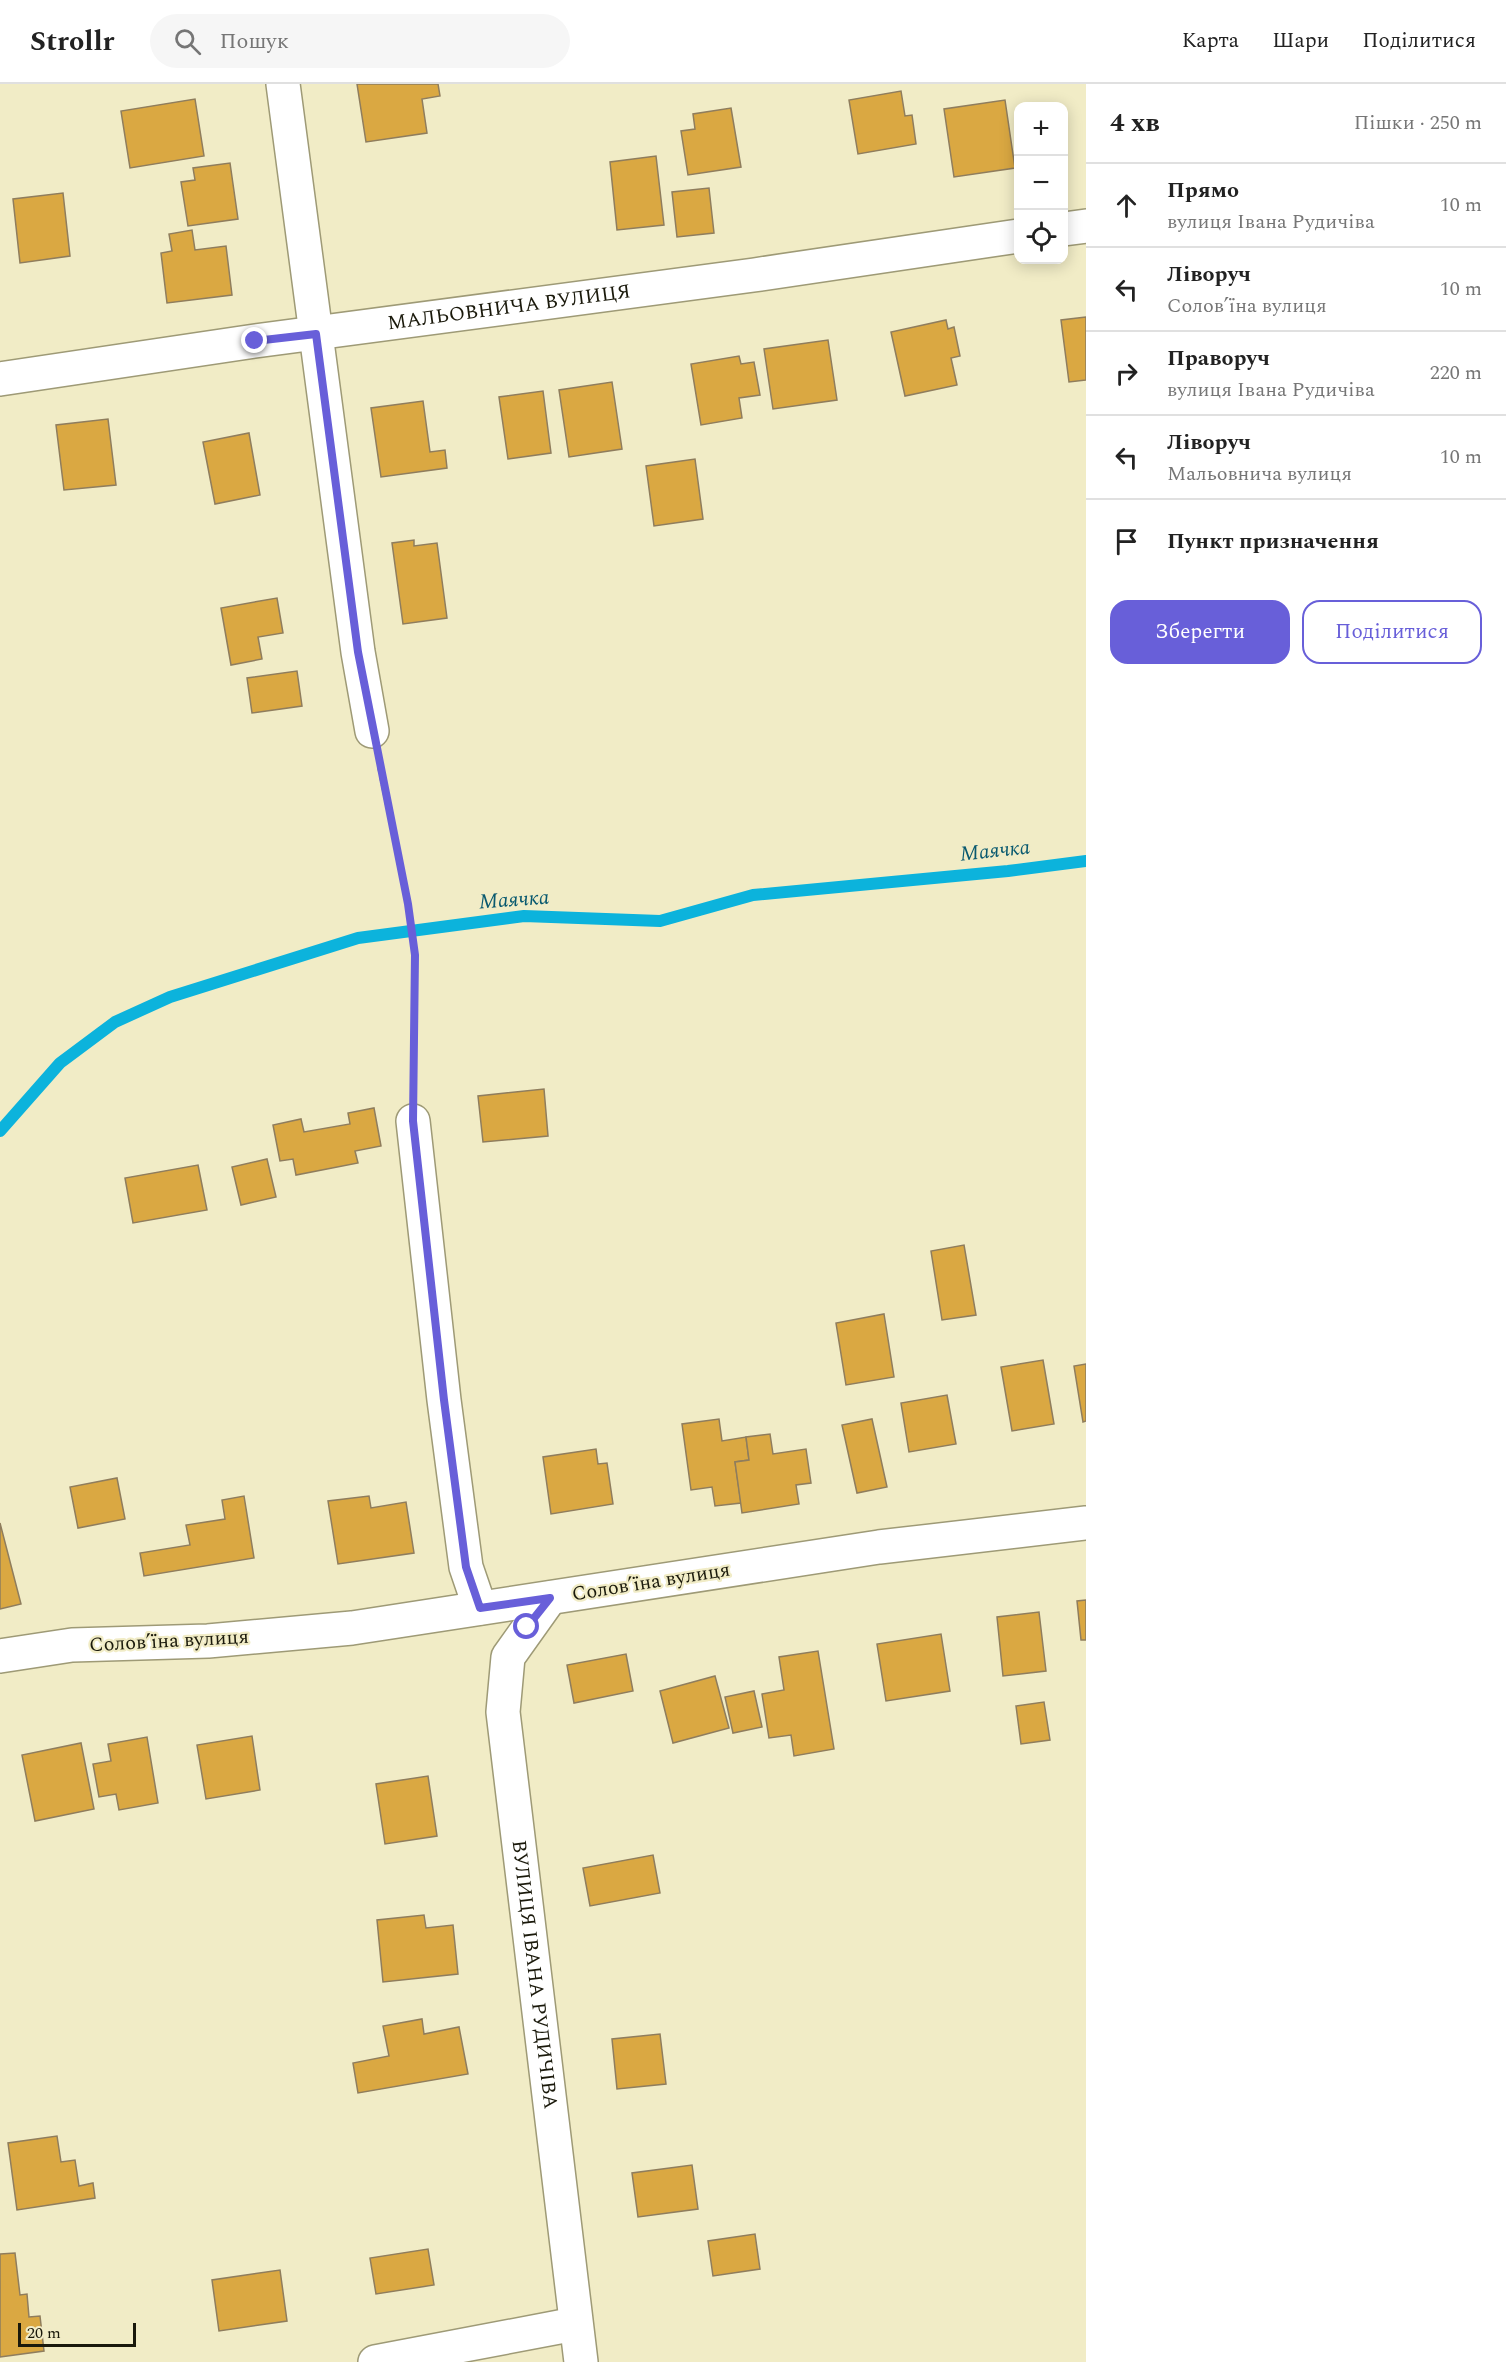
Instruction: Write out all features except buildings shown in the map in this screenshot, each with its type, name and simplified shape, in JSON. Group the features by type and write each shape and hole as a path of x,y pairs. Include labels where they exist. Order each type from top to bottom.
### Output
{"street":[{"path":"283,84 358,652 372,730"},
{"path":"1068,228 1086,226"},
{"name":"МАЛЬОВНИЧА ВУЛИЦЯ","path":"0,379 255,341 754,275 1014,237"},
{"path":"413,1121 444,1400 466,1567 480,1608"},
{"name":"Соловʼїна вулиця","path":"0,1656 72,1645 208,1641 352,1629 879,1547 1086,1523"},
{"name":"ВУЛИЦЯ ІВАНА РУДИЧІВА","path":"550,1598 508,1657 503,1712 581,2362"},
{"path":"375,2362 575,2324"}],"path":[{"path":"372,730 408,904 415,955 413,1121"}],"waterway":[{"name":"Маячка","path":"0,1131 60,1063 115,1022 170,997 358,938 524,916 660,921 753,895 1008,871 1086,861"}],"route":[{"path":"255,341 316,334 358,652 408,904 415,955 413,1121 444,1400 466,1567 480,1608 550,1598 527,1627"}]}
